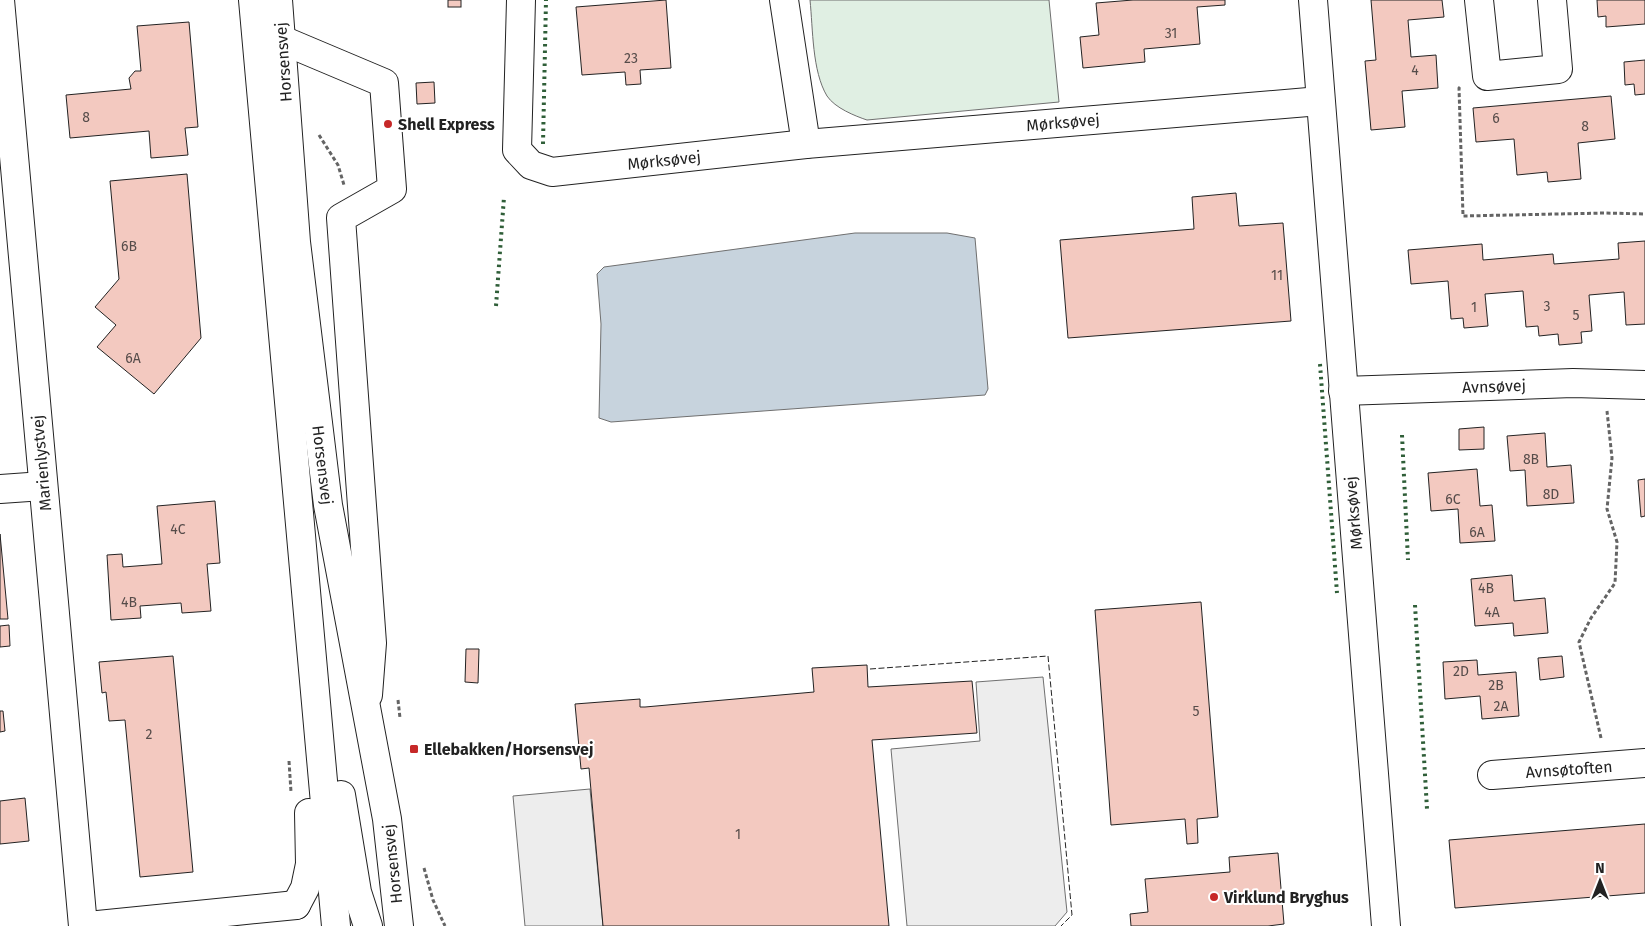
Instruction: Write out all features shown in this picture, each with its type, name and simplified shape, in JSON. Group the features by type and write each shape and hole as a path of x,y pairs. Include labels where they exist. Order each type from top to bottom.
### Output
{"street":[{"name":"Marienlystvej","path":"0,0 83,926"},
{"name":"Horsensvej","path":"253,0 336,926"},
{"name":"Horsensvej","path":"278,0 296,242 328,505 387,819 399,926"},
{"name":"Mørksøvej","path":"521,0 517,150 531,165 552,172 806,144 1320,101"},
{"path":"784,0 806,144"},
{"name":"Mørksøvej","path":"1313,0 1386,926"},
{"path":"1479,0 1487,76 1558,69 1552,0"},
{"path":"282,40 384,83 392,189 341,218 372,643 367,711"},
{"name":"Avnsøvej","path":"1343,391 1604,383 1645,385"},
{"path":"0,489 43,486"},
{"path":"88,926 296,905 305,888 310,864 308,792 318,725"},
{"path":"318,725 338,775 357,892 368,926"},
{"name":"Avnsøtoften","path":"1492,775 1645,763"}],"path":[{"path":"1487,76 1459,88 1463,216 1645,214"},
{"path":"1604,383 1612,458 1607,509 1617,542 1615,583 1591,618 1579,642 1607,766"}],"green space":[{"path":"810,0 1049,0 1059,102 867,120 857,116 835,104 827,96 822,86 818,75 814,49"}],"shaded area":[{"path":"855,233 947,233 975,238 988,389 985,395 611,422 599,418 601,324 597,274 604,267"},
{"path":"1043,677 1067,912 1055,926 907,926 891,749 980,741 976,682"},
{"path":"590,789 603,926 525,926 513,796"}],"building":[{"path":"448,0 461,0 461,7 448,7"},
{"path":"666,0 671,68 640,70 641,84 626,85 625,72 582,75 576,7"},
{"path":"1133,0 1225,0 1225,5 1197,7 1200,44 1144,49 1145,62 1083,68 1080,37 1099,35 1096,3"},
{"path":"1371,0 1442,0 1444,17 1408,20 1411,57 1436,55 1438,88 1402,91 1405,127 1371,130 1365,61 1376,60"},
{"path":"1597,0 1645,0 1645,24 1606,27 1606,16 1598,17"},
{"path":"189,22 198,127 185,128 188,155 151,158 149,131 70,138 66,95 131,89 129,78 135,71 141,71 137,26"},
{"path":"1645,60 1645,94 1635,95 1634,84 1625,85 1624,62"},
{"path":"434,82 435,103 417,104 416,83"},
{"path":"1611,96 1615,139 1578,143 1581,179 1548,182 1547,172 1517,175 1514,139 1476,142 1473,108"},
{"path":"187,174 201,338 154,394 97,347 116,325 95,307 119,279 110,181"},
{"path":"1236,193 1239,226 1283,223 1291,321 1068,338 1060,240 1194,229 1192,197"},
{"path":"1645,241 1645,324 1626,325 1624,292 1589,295 1592,331 1581,332 1582,343 1559,345 1558,334 1539,336 1538,326 1526,327 1523,291 1485,294 1488,326 1464,328 1463,318 1451,319 1448,281 1411,284 1408,250 1482,244 1483,260 1553,254 1554,264 1619,259 1618,243"},
{"path":"1484,427 1484,449 1459,450 1459,429"},
{"path":"1545,433 1547,467 1571,465 1574,503 1527,506 1525,470 1510,471 1507,436"},
{"path":"1477,469 1480,506 1492,505 1495,541 1460,543 1458,509 1431,511 1428,473"},
{"path":"1645,479 1645,516 1641,517 1638,480"},
{"path":"215,501 220,563 207,564 211,611 182,613 181,603 140,606 141,618 111,620 107,555 122,554 123,567 162,564 157,506"},
{"path":"0,534 8,619 0,619"},
{"path":"1512,575 1514,601 1545,598 1548,633 1514,636 1513,623 1475,626 1471,579"},
{"path":"1201,602 1218,817 1197,819 1198,843 1187,844 1185,819 1111,825 1095,610"},
{"path":"9,625 10,646 0,647 0,626"},
{"path":"466,649 479,649 478,683 465,682"},
{"path":"173,656 193,872 140,877 125,720 109,721 106,692 102,693 99,662"},
{"path":"1562,656 1564,677 1540,680 1538,658"},
{"path":"1477,660 1478,675 1516,672 1519,716 1482,719 1480,696 1445,699 1443,662"},
{"path":"867,665 868,687 972,681 977,733 872,740 889,926 603,926 589,768 581,769 575,704 640,699 640,707 645,707 814,692 812,668"},
{"path":"0,711 3,711 5,731 0,732"},
{"path":"25,798 29,841 0,844 0,801"},
{"path":"1645,824 1645,893 1455,908 1449,840"},
{"name":"Virklund Bryghus","path":"1278,853 1284,924 1268,926 1131,926 1130,914 1148,912 1145,879 1230,872 1229,857"}],"hedge":[{"path":"543,144 546,0"},
{"path":"496,306 504,197"},
{"path":"1320,364 1337,593"},
{"path":"1402,435 1408,560"},
{"path":"1415,605 1427,809"}],"fence":[{"path":"870,669 1048,656 1072,915 1061,926"}],"place":[{"name":"Shell Express","path":"388,124"},
{"name":"Ellebakken/Horsensvej","path":"414,749"},
{"name":"Virklund Bryghus","path":"1214,897"}]}
